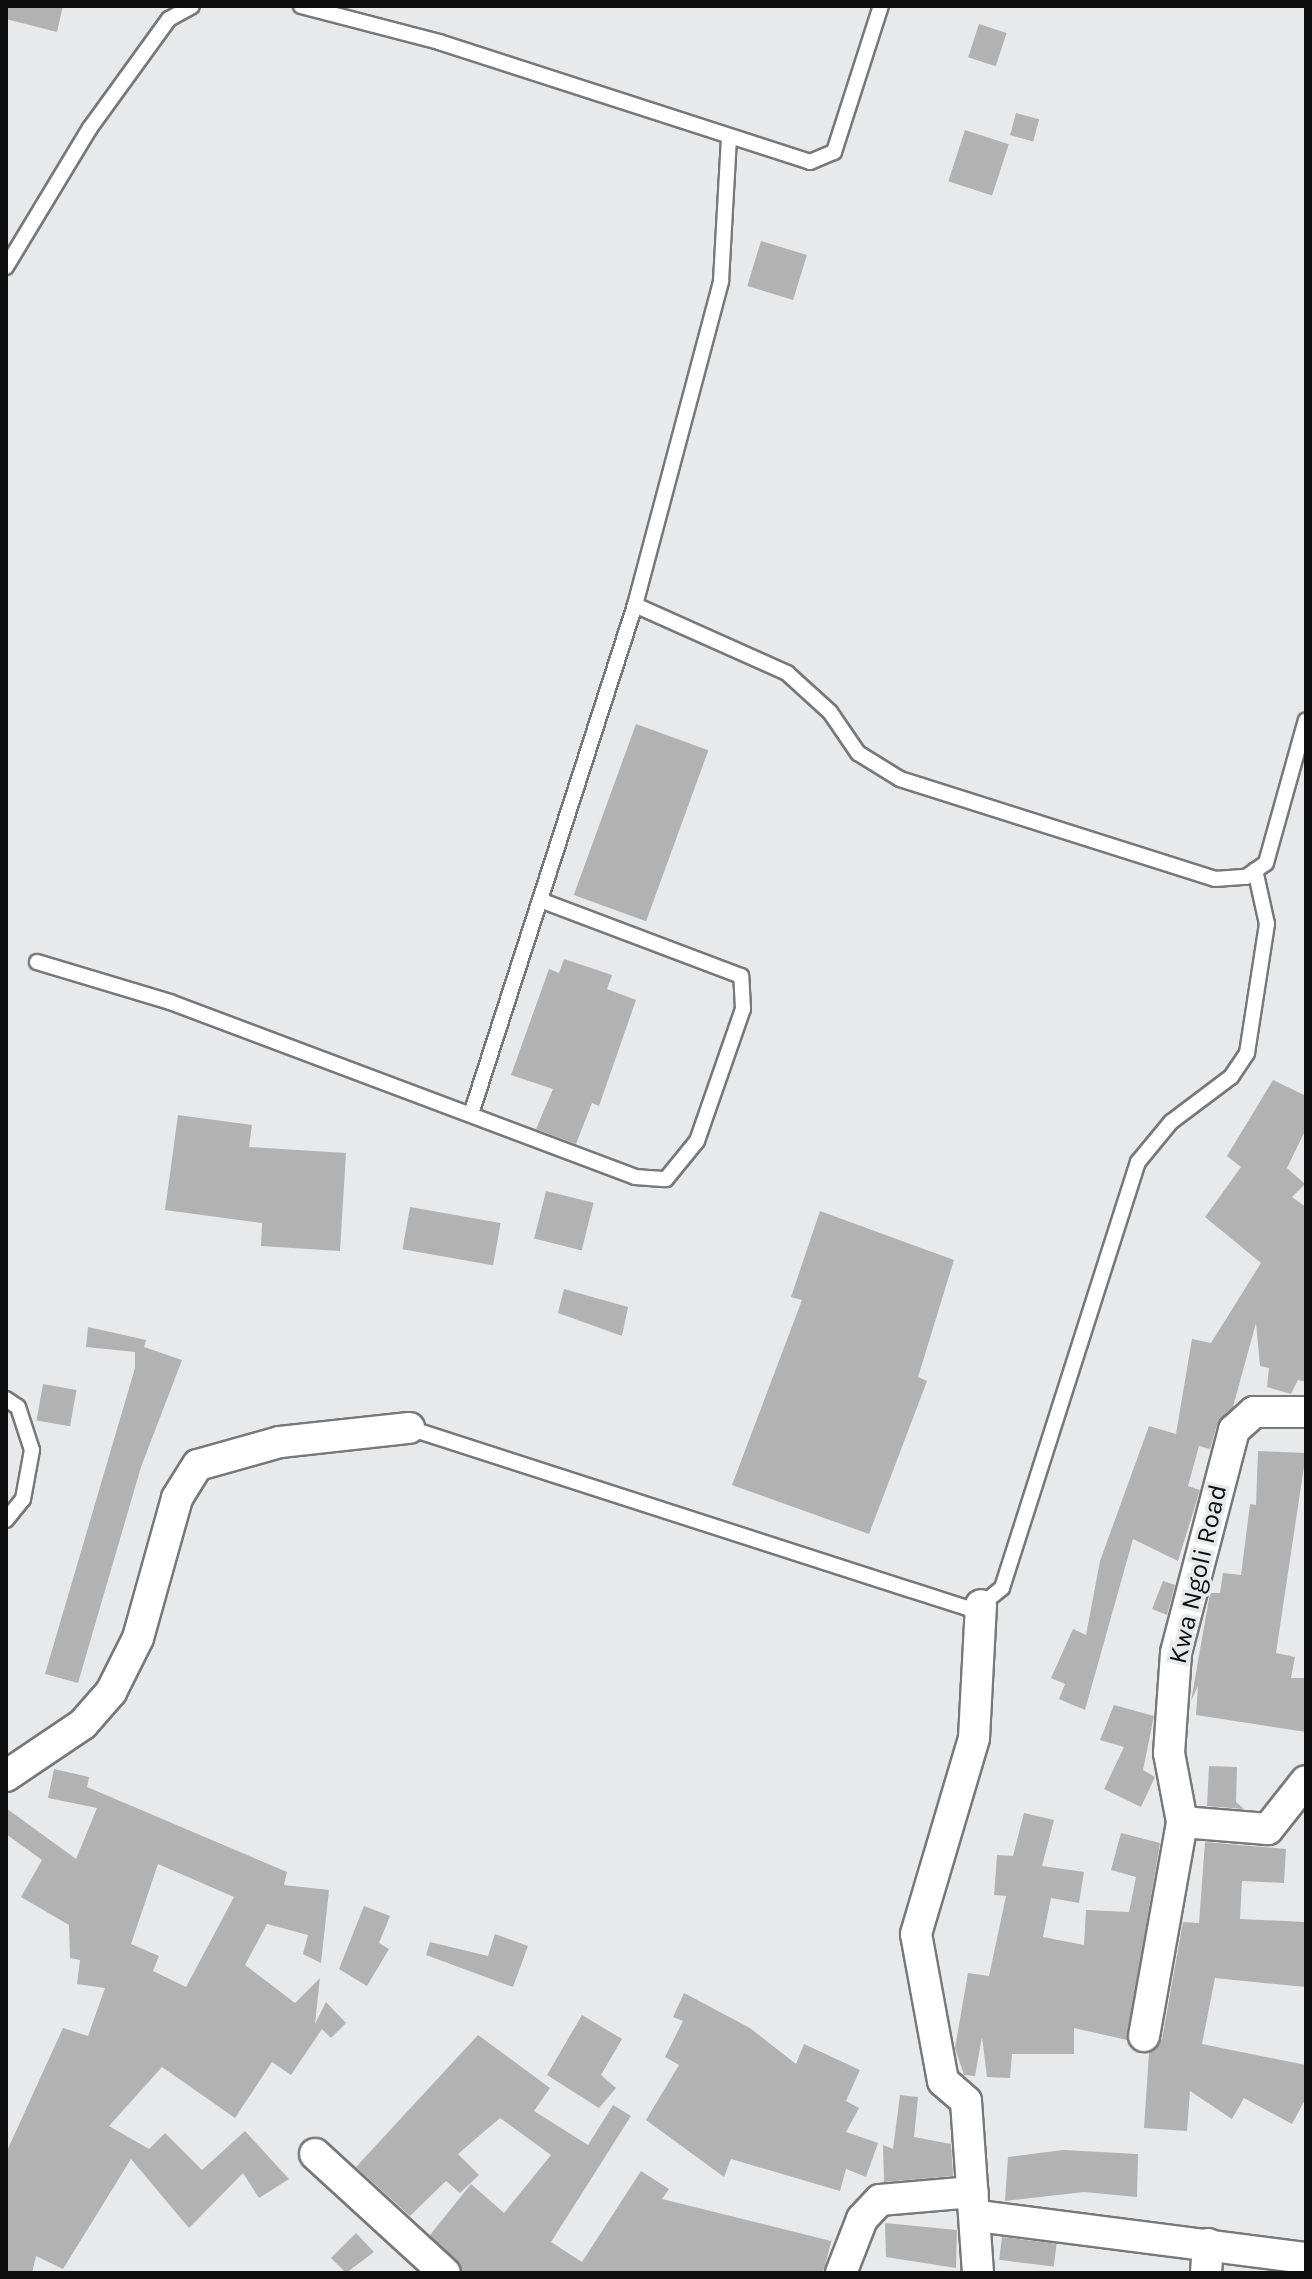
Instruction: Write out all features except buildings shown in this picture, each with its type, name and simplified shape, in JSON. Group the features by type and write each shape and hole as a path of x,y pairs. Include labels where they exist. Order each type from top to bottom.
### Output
{"street":[{"name":"Kwa Ngoli Road","path":"1182,1822 1169,1753 1176,1653 1228,1447 1244,1419 1306,1412"},
{"path":"6,1776 83,1724 111,1692 138,1638 177,1498 198,1465 280,1442 409,1428"},
{"path":"978,2273 976,2204 966,2101 943,2081 916,1934 974,1738 981,1605"},
{"path":"1144,2036 1182,1822 1268,1829 1306,1781"},
{"path":"315,2154 445,2273"},
{"path":"841,2273 862,2219 880,2200 976,2204 1207,2258 1306,2258"}],"lane":[{"path":"6,267 90,128 169,19 192,6"},
{"path":"301,6 439,42 792,161 834,152 881,6"},
{"path":"471,1114 635,605 721,281 729,139"},
{"path":"635,605 787,673 830,712 858,753 900,779 1215,879 1255,870 1266,863 1306,720"},
{"path":"409,1428 967,1608 981,1605 1002,1588 1138,1162 1247,1053 1267,924 1255,870"},
{"path":"37,962 170,1002 635,1177 666,1179 697,1141 743,1009 741,976 714,961 540,900"},
{"path":"6,1399 18,1407 32,1450 23,1499 6,1520"}]}
